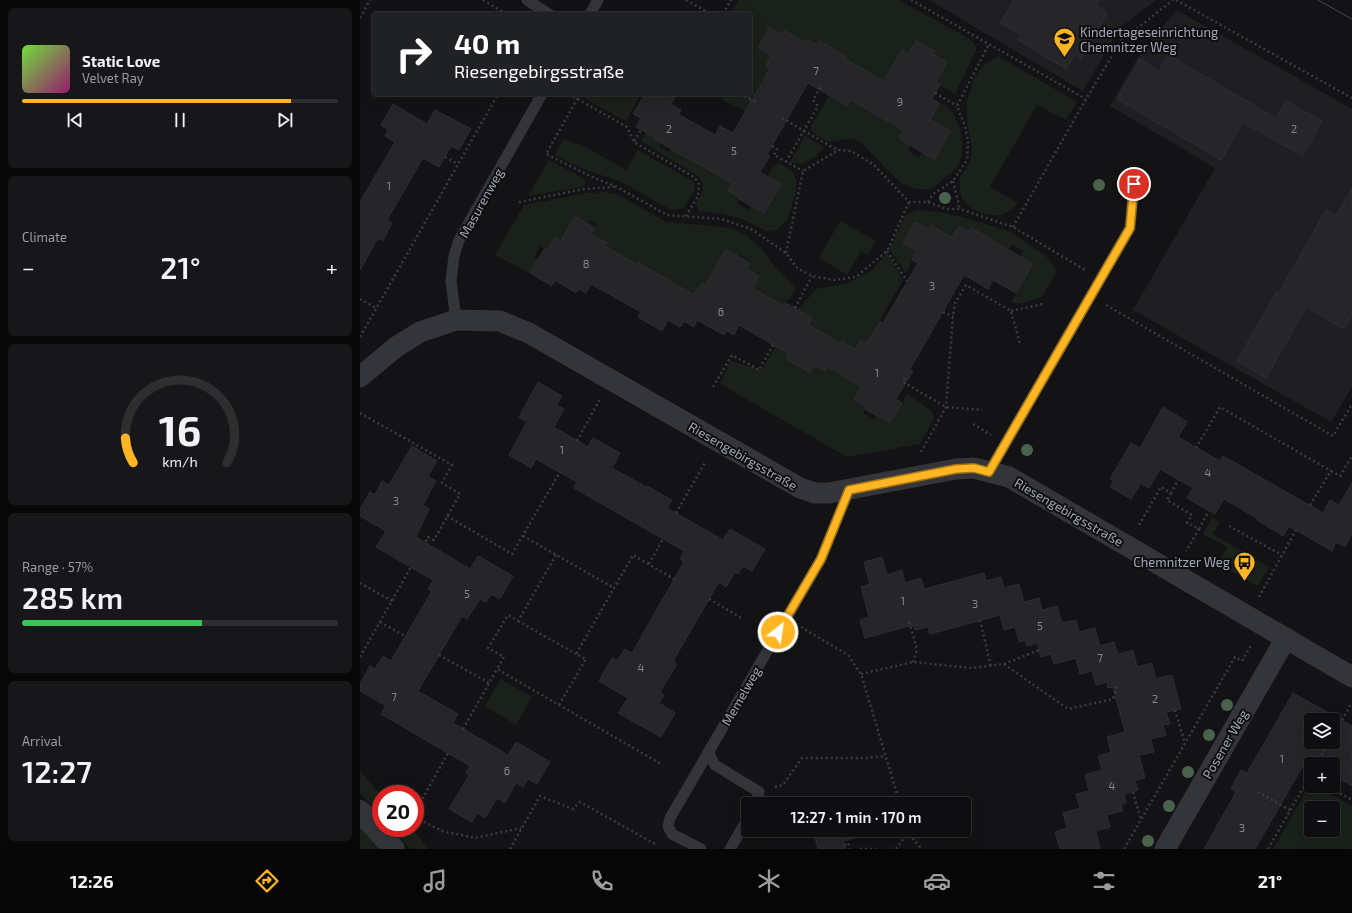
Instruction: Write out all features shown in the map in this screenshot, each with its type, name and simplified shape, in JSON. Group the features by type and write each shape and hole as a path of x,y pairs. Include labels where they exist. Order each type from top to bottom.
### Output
{"street":[{"name":"Riesengebirgsstraße","path":"360,378 396,347 420,332 456,320 500,321 529,333 800,488 815,493 829,493 849,490 956,469 974,468 1009,477 1352,677"},
{"name":"Posener Weg","path":"1164,849 1286,638"},
{"path":"360,811 394,849"}],"lane":[{"path":"527,0 546,12"},
{"path":"591,12 598,0"},
{"name":"Masurenweg","path":"456,320 451,281 454,256 459,240 541,96"},
{"path":"989,472 1130,228 1134,184"},
{"name":"Memelweg","path":"701,849 672,834 668,826 670,818 821,559 849,490"},
{"path":"708,752 715,765 759,792 758,797"},
{"path":"730,849 741,830"}],"path":[{"path":"360,18 370,0"},
{"path":"483,0 503,12"},
{"path":"686,0 707,12"},
{"path":"724,12 731,0"},
{"path":"911,0 1086,99"},
{"path":"1013,227 1121,41 1174,0 1352,98"},
{"path":"957,106 989,44"},
{"path":"786,162 818,106 813,100 822,85"},
{"path":"928,202 933,194 953,181 967,160 968,142 965,126 957,106 935,93"},
{"path":"360,337 497,96"},
{"path":"573,96 627,127 634,142 694,177 699,184 698,196 686,216"},
{"path":"744,96 756,102"},
{"path":"577,98 546,154 590,176 617,187 667,215 721,219 751,229 786,253 797,268 812,276 834,280 856,277 887,251 909,202"},
{"path":"782,118 837,150 851,151 874,166 909,202 928,202 947,210 960,208 1013,227 1101,280"},
{"path":"634,142 642,130"},
{"path":"772,146 777,149 774,155 803,171"},
{"path":"786,253 803,171 837,150"},
{"path":"445,157 458,164"},
{"path":"953,181 960,208"},
{"path":"519,202 584,189 617,187"},
{"path":"887,251 907,281"},
{"path":"795,308 812,276"},
{"path":"920,453 946,407 952,316 955,303 966,285 1011,311 1043,304"},
{"path":"1092,296 1333,436 1352,404"},
{"path":"360,299 376,308"},
{"path":"1011,311 1020,344"},
{"path":"943,312 952,316"},
{"path":"713,387 732,355 759,370 773,345"},
{"path":"905,378 903,382 946,407 982,410"},
{"path":"577,441 611,380"},
{"path":"1196,448 1220,407 1340,476 1352,456"},
{"path":"360,413 452,465 442,483 460,494 434,540 428,537 425,543"},
{"path":"973,424 993,436"},
{"path":"676,513 718,442"},
{"path":"1310,505 1331,471"},
{"path":"448,516 512,554 560,472"},
{"path":"1178,480 1167,500 1192,515 1187,523 1198,529"},
{"path":"1139,525 1161,487 1171,493"},
{"path":"1186,551 1209,511"},
{"path":"1228,526 1282,555"},
{"path":"1258,597 1296,530"},
{"path":"523,536 614,588"},
{"path":"649,564 663,539"},
{"path":"518,621 556,555"},
{"path":"576,654 633,555 674,579"},
{"path":"360,657 411,567"},
{"path":"360,583 392,601"},
{"path":"709,599 744,619"},
{"path":"463,729 504,657 488,648 508,614 586,659 559,705"},
{"path":"786,619 848,655 861,674 898,797"},
{"path":"980,620 991,667"},
{"path":"380,622 405,636"},
{"path":"908,622 917,649 913,662"},
{"path":"1124,849 1235,657 1242,661 1253,643"},
{"path":"861,674 913,662 972,668 991,667 1004,664 1039,650"},
{"path":"439,655 489,683"},
{"path":"1004,664 1068,709 1113,699 1117,686"},
{"path":"497,670 661,764"},
{"path":"1342,720 1352,702"},
{"path":"1176,710 1186,744"},
{"path":"424,796 448,753"},
{"path":"759,792 783,785 802,758 866,758 886,756"},
{"path":"1268,849 1304,787"},
{"path":"1133,792 1141,820"},
{"path":"1258,792 1290,810"},
{"path":"1340,793 1352,800"},
{"path":"510,849 540,796 573,809 580,802 659,846"},
{"path":"424,822 442,831 475,838 522,827"},
{"path":"896,849 903,837"},
{"path":"912,837 922,849"},
{"path":"844,844 848,843 850,849"},
{"path":"860,849 876,849"}],"shaded area":[{"path":"739,0 898,0 970,39 976,46 976,51 955,94 930,80 940,75 947,62 933,54 934,51 916,41 908,54 901,51 882,85 845,59 846,55 820,41 817,45 808,40 807,43 785,31 782,35 770,28 758,48 771,56 766,66 770,68 757,89 762,92 750,113 724,101 721,96 752,96 752,12 731,12"},
{"name":"Kindertageseinrichtung Chemnitzer Weg","path":"929,0 1156,0 1120,28 1083,91"},
{"path":"1177,10 1352,109 1352,387 1331,422 1133,310 1215,168 1110,106 1141,52"},
{"path":"998,56 1077,102 1066,120 1037,105 990,187 1018,203 1008,212 1000,215 988,215 975,210 965,203 961,196 959,179 970,162 972,147 967,122 967,100 975,76 985,64"},
{"path":"587,96 640,96 626,121 585,99"},
{"path":"829,96 847,106 851,100 885,120 911,117 899,138 911,145 908,151 919,158 921,153 934,160 951,131 927,118 934,112 939,103 947,106 954,115 962,137 962,153 957,167 933,187 928,189 917,189 908,186 890,173 860,142 847,139 831,142 821,138 811,131 811,126"},
{"path":"646,132 655,137 654,139 661,143 659,147 669,152 672,148 740,170 728,191 740,198 737,203 748,210 751,206 764,213 781,184 768,176 771,169 779,163 793,172 797,181 796,191 788,219 776,231 770,232 743,219 723,214 699,211 696,204 703,187 701,180 698,176 641,141"},
{"path":"805,136 825,147 813,158 805,162 790,162"},
{"path":"563,139 582,145 626,170 638,150 692,181 695,184 695,189 684,208 674,210 669,209 624,183 578,167 555,155"},
{"path":"549,160 583,178 586,182 581,187 528,196"},
{"path":"604,192 617,194 666,222 723,227 738,231 747,236 760,247 775,267 796,288 784,306 761,293 749,292 747,269 751,261 740,255 739,257 726,249 713,271 726,278 718,292 702,283 694,295 661,284 664,277 639,262 637,265 605,246 606,243 591,234 596,224 589,220 587,223 575,216 567,230 566,244 555,238 548,250 540,246 534,257 538,260 530,273 495,255 524,205 587,193"},
{"path":"919,210 942,212 1011,232 1046,256 1057,271 1042,297 1023,303 1011,303 1033,264 1020,256 1023,251 1012,245 1009,249 972,228 970,232 952,238 931,226 929,229 915,222 903,243 916,251 906,274 889,249 906,215"},
{"path":"840,221 876,241 868,255 861,251 847,275 819,258"},
{"path":"887,253 903,280 867,343 861,340 855,349 842,341 840,345 828,339 829,337 808,325 798,310 816,289 848,283 871,271"},
{"path":"775,347 789,354 786,359 809,373 814,365 825,371 830,363 862,387 866,407 863,413 874,419 877,416 891,423 907,394 932,411 934,418 920,444 847,457 720,384 731,361 762,370"},
{"path":"1212,517 1220,522 1213,534 1269,567 1258,586 1218,564 1227,547 1203,534"},
{"path":"501,679 532,697 516,725 485,706"},
{"path":"360,771 372,785 372,806 360,793"},
{"path":"1305,793 1330,793 1352,806 1352,849 1273,849"},
{"path":"360,823 383,849 360,849"},
{"path":"400,837 419,837 429,849 410,849"}],"building":[{"path":"1014,0 1099,0 1096,6 1107,13 1081,59 1074,55 1066,69 1018,40 1021,35 1000,23"},
{"path":"770,27 782,35 785,31 807,43 808,40 817,45 820,41 846,56 845,59 884,81 902,50 908,54 916,41 935,51 933,54 947,62 936,82 940,85 932,99 939,103 930,120 951,131 934,160 899,138 903,130 851,100 847,106 808,83 767,154 770,156 760,172 781,184 764,213 728,191 732,183 654,139 655,137 636,127 641,118 633,114 644,96 676,96 671,104 681,110 678,114 715,135 720,126 733,133 770,68 766,66 771,56 758,48"},
{"path":"1168,55 1276,118 1286,101 1322,121 1302,156 1243,122 1221,160 1117,99 1140,59 1159,71"},
{"path":"393,104 427,124 435,110 471,129 459,150 451,146 439,167 423,158 387,220 392,223 383,241 378,238 360,270 360,202 395,142 385,136 388,130 381,125"},
{"path":"1352,188 1352,315 1344,329 1306,307 1266,378 1237,361 1277,291 1279,293 1326,210 1336,215"},
{"path":"575,216 595,228 591,234 607,243 605,246 637,265 638,262 694,295 702,283 705,285 726,249 750,263 747,269 759,276 752,288 784,306 786,303 812,318 808,325 841,344 842,341 855,349 861,340 867,343 880,321 883,323 918,263 912,260 916,251 903,243 915,222 929,229 931,225 952,238 959,226 970,232 972,228 1033,264 1016,293 993,280 988,289 964,275 910,369 913,371 896,399 902,403 890,423 865,409 866,407 854,400 862,387 828,367 825,371 814,365 810,373 786,359 789,354 739,325 734,335 727,331 724,335 697,320 694,327 684,321 680,327 668,320 662,331 638,317 641,312 591,284 586,293 579,289 576,293 555,280 552,286 530,273 545,248 548,250 555,237 561,241"},
{"path":"538,382 562,396 556,405 564,409 554,427 588,447 593,438 620,453 612,468 672,500 667,508 723,540 730,529 765,549 752,571 743,566 738,574 735,572 726,587 719,582 673,661 677,664 660,692 664,695 659,703 675,713 661,737 618,713 628,698 599,681 612,658 617,661 625,649 632,653 684,562 680,559 684,551 574,488 577,482 536,459 531,468 509,455 527,422 519,417"},
{"path":"1163,407 1187,422 1178,437 1220,461 1223,456 1323,513 1330,500 1339,505 1352,483 1352,534 1345,547 1336,542 1332,551 1289,526 1283,536 1224,499 1215,514 1187,498 1193,488 1160,469 1149,488 1141,483 1131,499 1110,487 1114,481 1110,479 1131,443 1140,448"},
{"path":"412,446 437,461 428,476 436,481 423,505 429,509 416,537 470,569 478,556 513,576 500,599 491,594 486,602 480,599 467,619 462,616 418,691 458,714 453,723 508,755 516,742 550,762 537,784 528,779 523,787 516,783 505,803 497,798 485,818 477,813 472,822 449,809 469,775 466,773 470,766 381,714 386,706 360,691 360,684 370,666 375,669 383,656 391,661 432,591 428,589 433,580 376,547 386,531 360,516 360,509 370,492 375,495 382,481 389,485"},
{"path":"882,557 887,575 902,570 905,583 921,578 924,589 984,573 986,581 1001,577 1004,588 1019,584 1024,602 1039,598 1042,610 1057,606 1062,623 1076,620 1079,632 1095,628 1100,646 1114,642 1118,654 1133,650 1137,667 1152,663 1156,679 1172,675 1181,709 1166,712 1170,724 1163,725 1166,735 1151,739 1154,752 1139,755 1145,778 1135,780 1138,790 1124,794 1126,803 1121,805 1123,811 1107,815 1110,827 1096,831 1100,849 1060,849 1055,832 1067,828 1063,813 1080,808 1076,794 1089,791 1085,775 1102,770 1098,756 1111,752 1107,737 1125,732 1113,687 1108,688 1107,682 1096,685 1092,671 1080,674 1076,658 1054,664 1051,654 1041,657 1037,643 1027,646 1025,640 1019,642 1015,627 1004,630 1000,615 930,634 928,627 915,630 913,625 865,638 860,620 869,617 861,587 870,584 864,562"},
{"path":"1293,693 1329,713 1304,713 1304,749 1340,749 1340,719 1352,726 1352,786 1340,779 1340,757 1304,757 1304,764 1255,849 1204,849 1236,792 1231,789 1241,770 1247,773"},
{"path":"815,837 857,837 843,841 846,849 818,849"}],"tram line":[{"path":"1318,0 1352,19"}],"place":[{"name":"Kindertageseinrichtung Chemnitzer Weg","path":"1065,58"},
{"name":"Chemnitzer Weg","path":"1245,582"}],"route":[{"path":"778,632 821,559 849,490 956,469 974,468 989,472 1007,444 1130,228 1134,184"}]}
